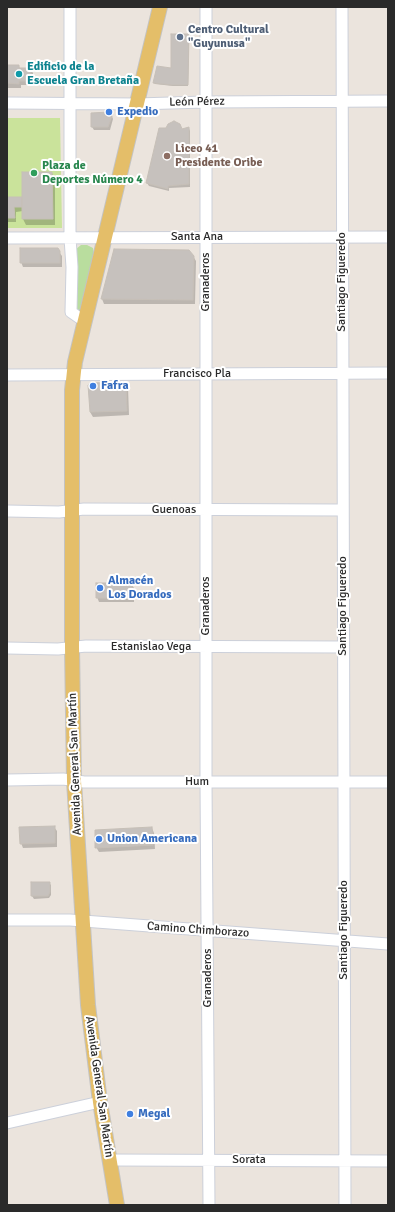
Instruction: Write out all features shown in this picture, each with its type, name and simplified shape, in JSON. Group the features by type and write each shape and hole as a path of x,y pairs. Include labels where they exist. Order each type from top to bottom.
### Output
{"main road":[{"name":"Avenida General San Martín","path":"117,1205 100,1102 88,1005 74,781 71,511 72,390 73,375 84,321 160,7"}],"street":[{"path":"70,7 71,312 84,321"},
{"name":"Granaderos","path":"206,7 206,782 209,1205"},
{"name":"Santiago Figueredo","path":"342,7 342,510 344,594 343,782 345,1205"},
{"name":"León Pérez","path":"7,103 137,104 388,101"},
{"name":"Santa Ana","path":"7,238 388,237"},
{"name":"Francisco Pla","path":"7,375 388,373"},
{"name":"Guenoas","path":"7,511 59,512 84,509 342,510"},
{"name":"Estanislao Vega","path":"7,648 58,649 86,646 343,647"},
{"name":"Hum","path":"7,780 63,779 92,782 388,782"},
{"name":"Camino Chimborazo","path":"7,920 82,921 388,944"},
{"path":"7,1123 100,1102"},
{"name":"Sorata","path":"110,1160 388,1160"}],"green space":[{"name":"Plaza de Deportes Número 4","path":"7,118 60,118 62,228 7,228"},
{"path":"81,245 87,245 93,248 94,254 81,310 79,311 75,309 76,249"}],"building":[{"path":"171,34 189,34 188,85 153,83 157,66 171,68"},
{"name":"Edificio de la Escuela Gran Bretaña","path":"7,65 19,65 19,68 31,68 31,81 19,81 19,84 7,83"},
{"path":"109,112 112,116 108,127 91,127 91,113"},
{"path":"174,121 180,124 182,129 189,127 189,184 168,186 168,189 146,183 159,128 166,128 168,124"},
{"path":"22,172 52,172 53,219 22,219"},
{"path":"7,197 22,197 22,207 14,207 15,218 7,218"},
{"path":"20,248 58,248 60,251 60,263 20,263"},
{"path":"114,249 189,250 194,256 193,300 101,299"},
{"path":"126,382 127,411 90,412 88,385 91,383"},
{"path":"96,583 132,583 132,598 96,598"},
{"path":"55,826 55,843 20,844 19,827"},
{"path":"152,827 153,845 95,848 95,830"},
{"path":"31,882 50,882 50,892 48,896 31,896"}],"place":[{"name":"Centro Cultural \"Guyunusa\"","path":"180,37"},
{"name":"Edificio de la Escuela Gran Bretaña","path":"19,74"},
{"name":"Expedio","path":"109,112"},
{"name":"Liceo 41 Presidente Oribe","path":"167,156"},
{"name":"Plaza de Deportes Número 4","path":"34,173"},
{"name":"Fafra","path":"93,386"},
{"name":"Almacén Los Dorados","path":"100,588"},
{"name":"Union Americana","path":"99,839"},
{"name":"Megal","path":"130,1114"}]}
